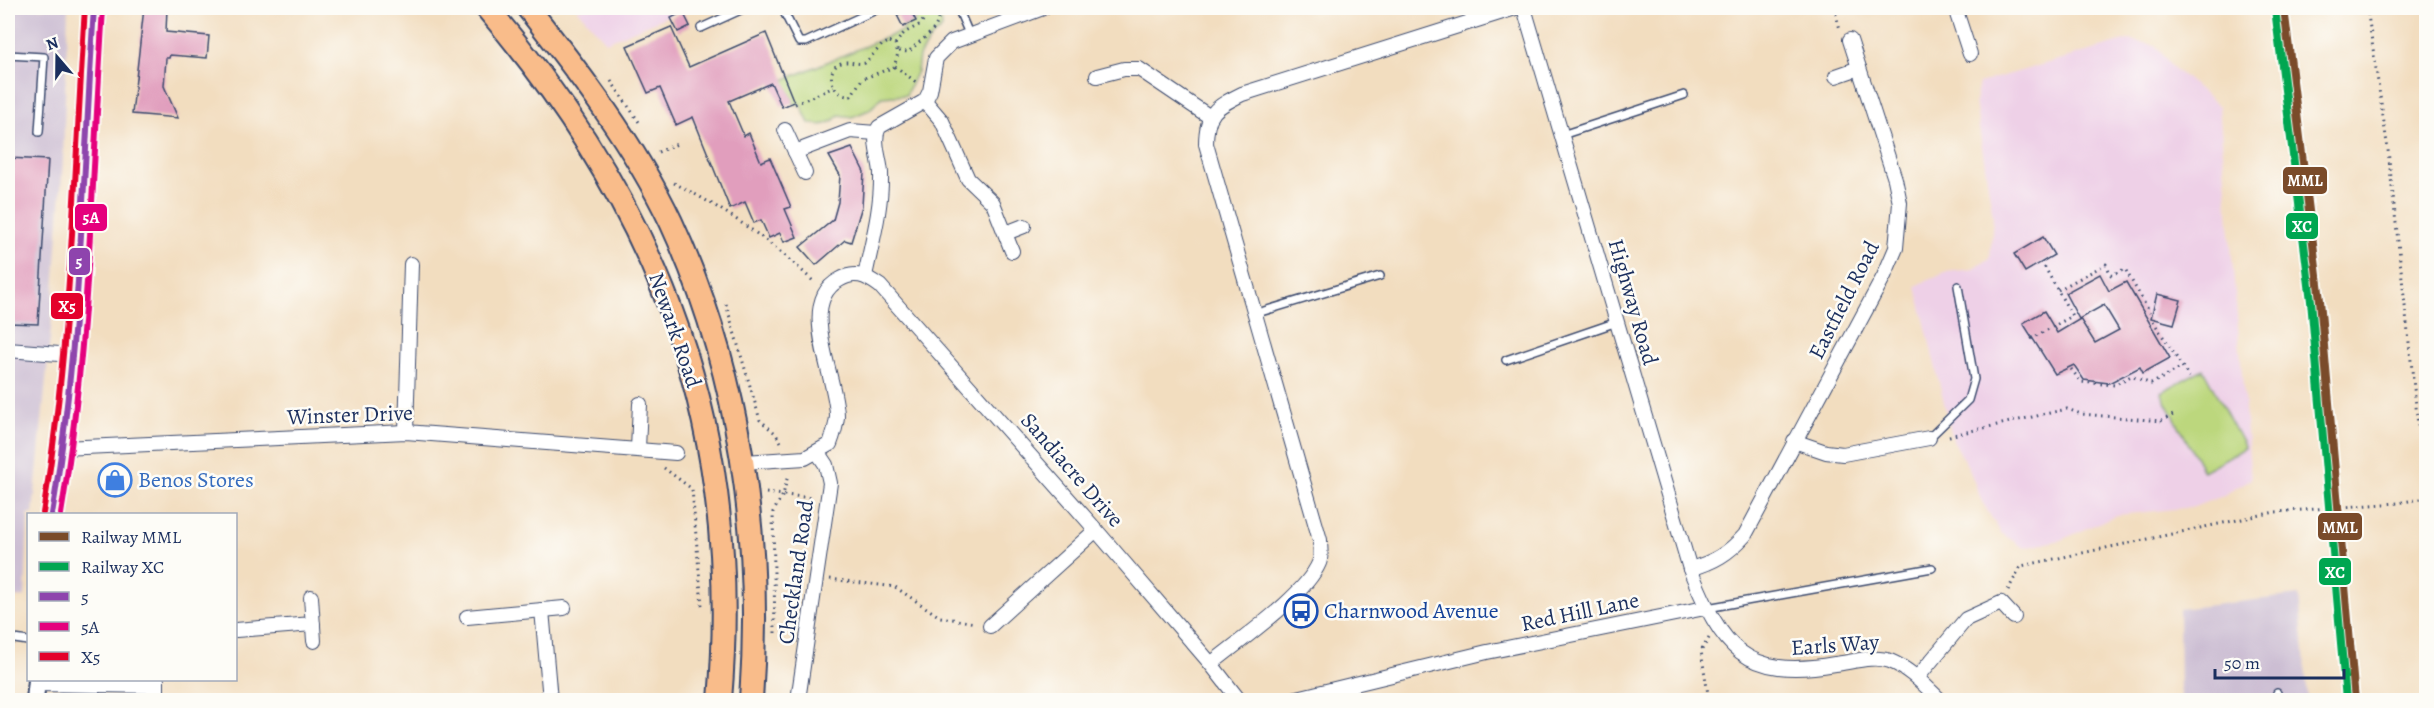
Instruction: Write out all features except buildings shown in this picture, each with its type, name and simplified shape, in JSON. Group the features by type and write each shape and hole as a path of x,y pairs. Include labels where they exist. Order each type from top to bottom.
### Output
{"highway":[{"name":"Newark Road","path":"487,8 548,82 614,184 641,236 685,347 712,465 723,560 720,700"},
{"name":"Newark Road","path":"528,8 615,124 671,222 700,294 722,363 744,462 754,566 751,700"}],"street":[{"path":"52,513 63,448 72,355 94,8"},
{"path":"1012,251 993,203 968,179 928,96 936,57 952,42 1043,8"},
{"path":"1211,664 1298,592 1314,574 1320,560 1320,540 1253,314 1206,144 1210,117 1218,106 1242,94 1515,8"},
{"name":"Highway Road","path":"1524,8 1690,569 1706,608"},
{"path":"1955,8 1970,54"},
{"name":"Eastfield Road","path":"1690,569 1713,562 1729,553 1745,535 1884,276 1896,248 1900,203 1895,179 1850,40"},
{"path":"1836,76 1859,68"},
{"path":"1097,76 1124,69 1139,69 1210,117"},
{"path":"744,462 805,458 818,453 830,444 837,416 819,322 819,304 824,292 837,280 851,274 865,276 880,206 881,172 876,134 879,127 928,96"},
{"path":"785,130 805,173"},
{"path":"795,152 850,131 876,134"},
{"path":"1006,233 1024,226"},
{"path":"406,432 411,264"},
{"name":"Sandiacre Drive","path":"865,276 880,286 1096,530 1239,700"},
{"path":"8,350 72,355"},
{"path":"638,449 640,404"},
{"name":"Winster Drive","path":"63,448 406,432 676,453"},
{"path":"1794,441 1826,452 1843,454 1929,438"},
{"name":"Checkland Road","path":"798,700 830,483 826,465 818,453"},
{"path":"990,626 1096,530"},
{"path":"311,597 314,641"},
{"path":"1917,678 1966,619 2001,603 2014,617"},
{"path":"467,617 564,608"},
{"name":"Earls Way","path":"1706,608 1725,639 1750,659 1779,669 1809,669 1876,659 1889,661 1917,678 1940,700"},
{"name":"Red Hill Lane","path":"1289,700 1487,652 1706,608"},
{"path":"542,610 550,700"},
{"path":"237,630 313,624"},
{"path":"36,688 157,683 158,700"}],"lane":[{"path":"701,28 745,8"},
{"path":"782,8 798,42 806,42 880,8"},
{"path":"958,8 969,34"},
{"path":"8,55 44,57 39,132"},
{"path":"1562,135 1684,95"},
{"path":"1253,314 1380,276"},
{"path":"1929,438 1968,400 1974,379 1958,286"},
{"path":"1506,360 1617,322"},
{"path":"1706,608 1932,568"},
{"path":"8,638 27,641"}],"path":[{"path":"1834,8 1842,37 1850,40"},
{"path":"2001,603 2021,566 2275,512 2398,503 2426,498 2388,150 2367,8"},
{"path":"895,44 904,33 921,24 929,9 936,9 938,13"},
{"path":"938,13 944,10"},
{"path":"898,51 909,52 914,44 927,36 936,26 938,13"},
{"path":"889,42 895,44 898,51 895,66 862,79 851,96 844,97 834,87 831,75 838,64 865,63 882,45 889,42"},
{"path":"895,66 928,96"},
{"path":"795,104 834,87"},
{"path":"657,152 677,144"},
{"path":"674,183 705,199 786,255 824,292"},
{"path":"2031,339 2072,316 2042,262"},
{"path":"2058,290 2106,264 2111,275 2125,269 2150,313"},
{"path":"2153,321 2188,377"},
{"path":"2071,369 2081,382 2114,385 2131,376 2151,384 2182,367"},
{"path":"1929,438 1952,436 2067,409 2081,414 2161,421 2173,415"},
{"path":"638,449 692,489 703,612"},
{"path":"816,577 895,587 940,617 990,626"},
{"path":"1709,700 1701,651 1716,627"}],"shaded area":[{"path":"8,8 68,8 63,159 53,307 33,513 27,513 25,597 8,598"},
{"path":"576,8 687,8 606,42"},
{"path":"2128,40 2155,45 2169,64 2219,106 2251,479 2224,495 2194,507 2117,515 2061,540 2024,548 2001,533 1982,502 1969,469 1953,440 1916,286 1945,272 1974,269 1990,258 1993,217 1975,102 1979,83"},
{"path":"2299,595 2308,700 2180,700 2179,609"}],"green space":[{"path":"940,8 942,28 930,39 919,56 917,71 906,95 882,97 869,110 852,117 839,115 825,124 809,123 800,104 795,105 784,80 904,30 903,27 916,21 910,9"},
{"path":"2203,369 2245,448 2203,471 2161,392"}],"rail line":[{"name":"MML","path":"2284,8 2320,300 2355,700"},
{"name":"XC","path":"2275,9 2311,301 2346,700"}],"transit line":[{"name":"X5","path":"43,513 66,324 85,8"},
{"name":"5","path":"52,513 75,325 94,8"},
{"name":"5A","path":"61,513 84,326 103,9"}],"place":[{"name":"Benos Stores","path":"115,480"},
{"name":"Charnwood Avenue","path":"1301,611"}]}
